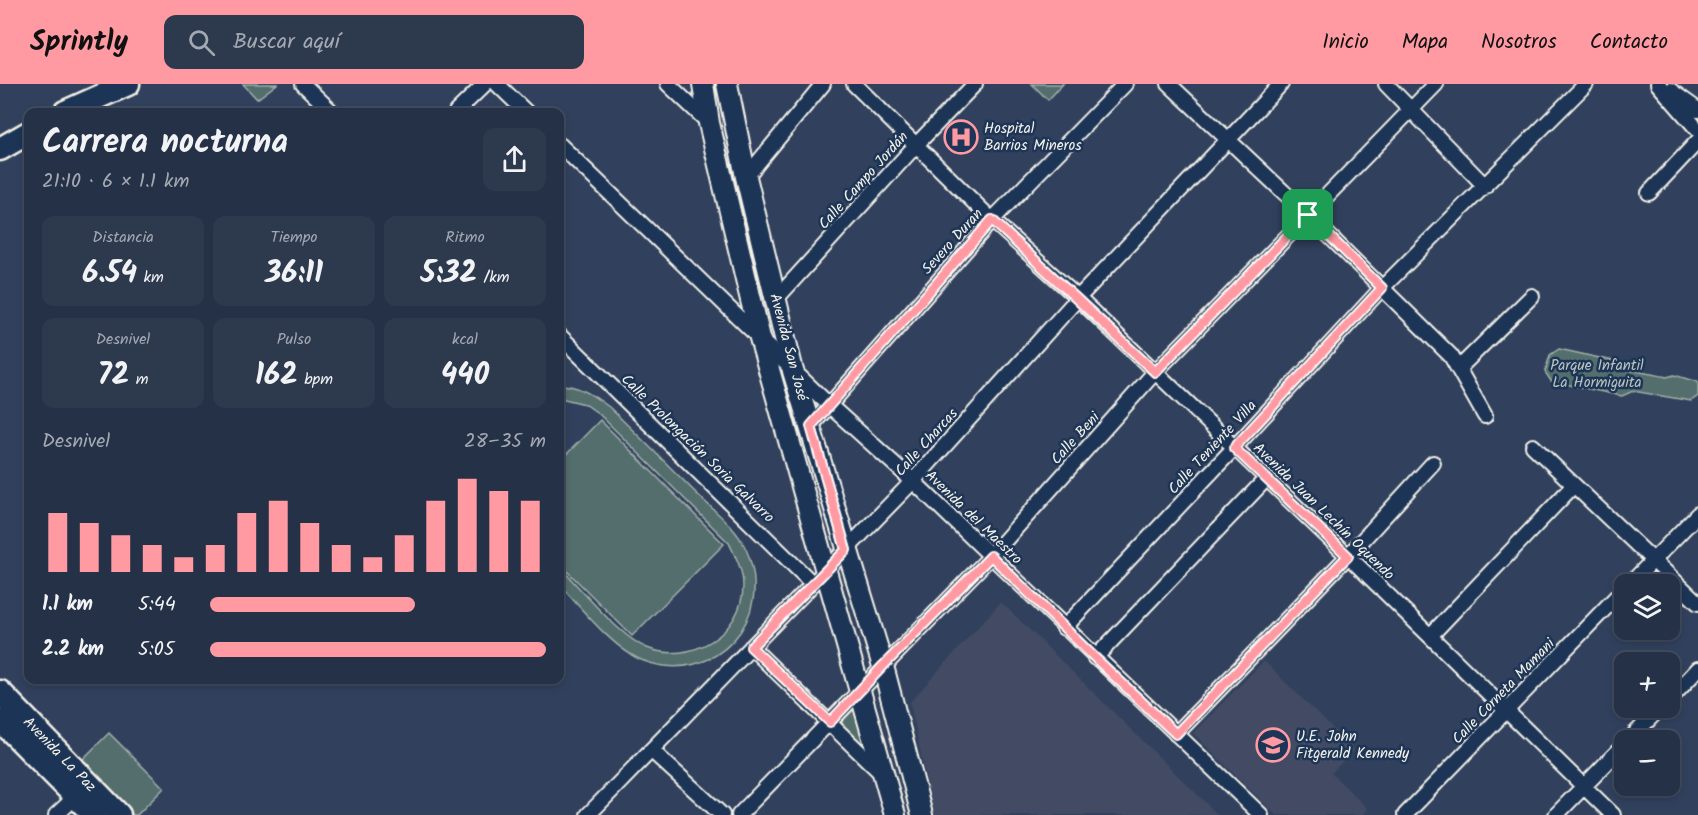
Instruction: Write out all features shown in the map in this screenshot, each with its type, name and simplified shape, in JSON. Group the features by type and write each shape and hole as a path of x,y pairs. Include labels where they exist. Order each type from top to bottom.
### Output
{"main road":[{"path":"73,108 103,84"},
{"path":"74,108 128,84"},
{"path":"0,149 24,135"},
{"name":"Avenida La Paz","path":"0,692 89,803"},
{"name":"Avenida La Paz","path":"0,720 89,803 119,815"}],"street":[{"path":"303,84 328,108"},
{"path":"460,108 485,84"},
{"path":"497,84 522,108"},
{"path":"668,84 709,123"},
{"name":"Avenida San José","path":"703,84 709,123 760,338 820,577 860,690 895,815"},
{"name":"Avenida San José","path":"727,84 746,177 793,371 883,666 922,815"},
{"path":"746,177 823,84"},
{"name":"Avenida Juan Lechín Oquendo","path":"854,84 992,220 1078,298 1348,556 1613,815"},
{"name":"Calle Campo Jordán","path":"776,299 917,144 975,84"},
{"name":"Severo Duran","path":"811,426 992,220 1125,84"},
{"path":"1169,84 1308,215 1451,356 1485,416"},
{"name":"Calle Charcas","path":"588,815 913,481 1078,298 1281,84"},
{"path":"1386,84 1485,186"},
{"name":"Calle Beni","path":"739,815 991,556 1155,372 1436,84"},
{"name":"Calle Teniente Villa","path":"1064,628 1382,288 1586,84"},
{"path":"1660,84 1698,110"},
{"path":"1660,84 1698,130"},
{"path":"1650,193 1698,141"},
{"name":"Avenida del Maestro","path":"564,149 793,371 913,481 1176,734 1253,812"},
{"path":"1458,369 1532,296"},
{"name":"Calle Prolongación Soria Galvarro","path":"564,340 820,577"},
{"path":"1533,446 1698,603"},
{"path":"1176,734 1348,556 1433,463"},
{"path":"1095,658 1266,479"},
{"path":"1430,636 1574,485"},
{"path":"1640,574 1696,519"},
{"name":"Calle Corneta Mamani","path":"1405,815 1614,599"},
{"path":"751,647 885,777"},
{"path":"1680,688 1698,669"},
{"path":"1639,730 1650,718"},
{"path":"651,750 722,815"},
{"path":"1557,815 1614,755"},
{"path":"56,815 89,803"}],"shaded area":[{"path":"1001,602 1218,815 934,815 910,702"},
{"path":"1264,661 1354,750 1331,773 1368,809 1362,815 1276,815 1193,733"}],"green space":[{"path":"243,84 277,84 257,99"},
{"path":"1032,84 1063,84 1048,100"},
{"name":"Parque Infantil La Hormiguita","path":"1559,349 1622,363 1630,370 1667,377 1674,375 1698,382 1698,396 1691,401 1633,391 1622,396 1551,381 1545,372 1550,355"},
{"path":"564,385 580,389 609,407 724,520 742,541 753,575 753,599 746,622 733,641 716,655 694,664 670,666 644,661 610,639 564,590 564,571 601,612 636,642 647,648 663,652 680,652 696,649 724,631 734,618 741,603 743,586 737,559 729,543 599,414 585,404 564,399"},
{"path":"600,420 724,544 632,636 564,568 564,457"},
{"path":"855,708 866,750 841,723"},
{"path":"109,733 164,788 137,815 133,815 80,762"}],"place":[{"name":"Hospital Barrios Mineros","path":"961,137"},
{"name":"U.E. John Fitgerald Kennedy","path":"1273,745"}],"route":[{"path":"1308,215 1382,288 1234,448 1348,556 1176,734 991,556 830,722 751,647 846,550 811,426 992,220 1155,372 1308,215"}]}
